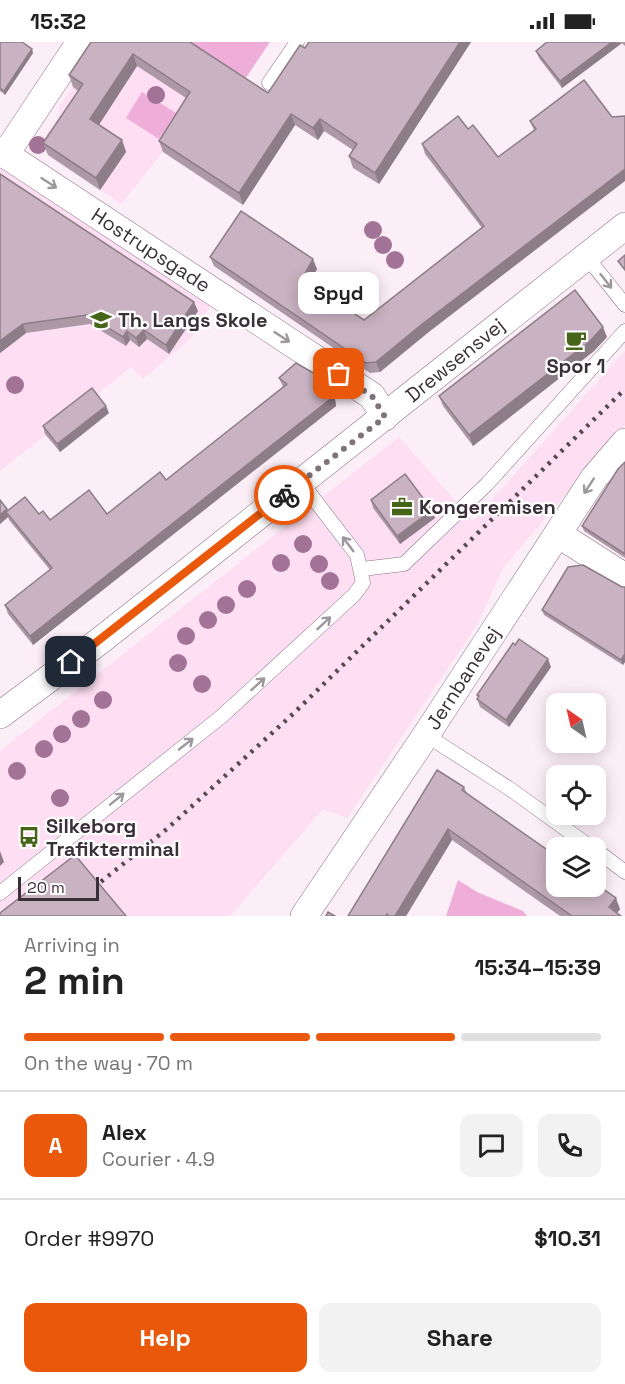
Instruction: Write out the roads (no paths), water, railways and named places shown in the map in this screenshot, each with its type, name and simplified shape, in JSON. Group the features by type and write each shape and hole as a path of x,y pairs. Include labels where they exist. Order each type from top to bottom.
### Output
{"street":[{"path":"2,153 80,42"},
{"name":"Hostrupsgade","path":"2,153 372,396 385,417"},
{"name":"Drewsensvej","path":"0,715 101,640 625,226"},
{"name":"Jernbanevej","path":"304,916 426,735 594,478 625,442"},
{"path":"558,534 625,577"}],"lane":[{"path":"269,83 297,42"},
{"path":"586,256 625,305"},
{"path":"362,569 404,564 487,484 625,331"},
{"path":"0,893 222,716 354,595 363,583 362,569 357,555 301,482"},
{"path":"426,735 510,789 576,837"},
{"path":"606,858 625,872"}],"railway":[{"path":"87,893 168,828 294,713 625,389"}],"place":[{"name":"Th. Langs Skole","path":"101,320"},
{"name":"Spor 1","path":"576,340"},
{"name":"Spyd","path":"339,374"},
{"name":"Kongeremisen","path":"402,507"},
{"name":"Silkeborg Trafikterminal","path":"29,837"}]}
